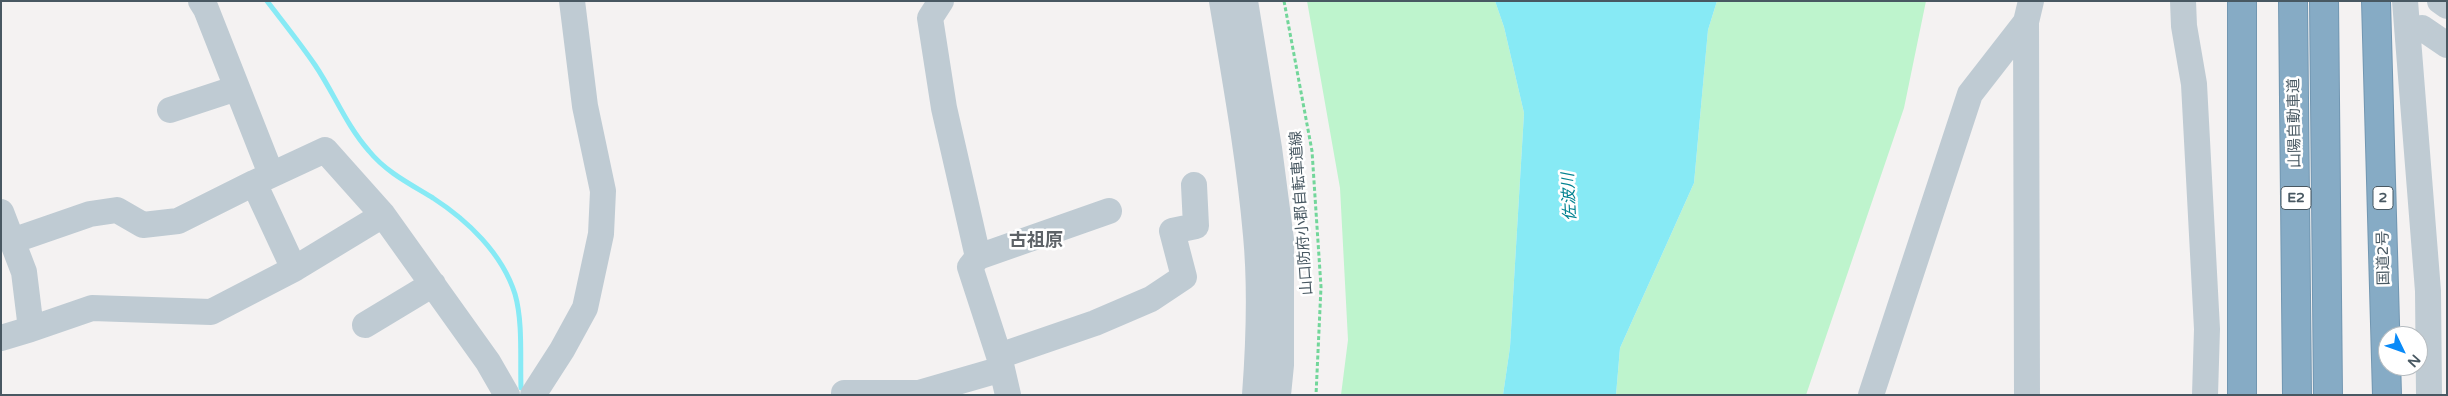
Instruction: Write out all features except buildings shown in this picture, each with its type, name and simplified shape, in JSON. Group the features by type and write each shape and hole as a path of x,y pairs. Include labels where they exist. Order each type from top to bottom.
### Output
{"highway":[{"path":"2242,1 2242,395"},
{"name":"山陽自動車道","path":"2293,1 2297,395"},
{"name":"山陽自動車道","path":"2324,1 2328,395"},
{"name":"国道2号","path":"2376,1 2387,395"}],"street":[{"path":"201,1 206,9 237,88 262,178 294,269"},
{"path":"533,395 562,350 585,308 601,234 603,192 585,106 572,1"},
{"path":"941,1 930,18 944,108 978,257"},
{"path":"1222,1 1242,116 1257,236 1260,335 1255,395"},
{"path":"1245,1 1270,148 1281,240 1281,365 1278,395"},
{"path":"2183,1 2184,26 2195,103 2206,329 2205,395"},
{"path":"2405,1 2428,291 2428,395"},
{"path":"2440,1 2447,6"},
{"path":"1871,395 1970,94 2028,12"},
{"path":"2027,395 2028,12"},
{"path":"2422,28 2447,44"},
{"path":"170,110 237,88"},
{"path":"12,240 90,214 117,210 143,225 178,221 262,178 325,150 383,215 488,362 507,395"},
{"path":"844,393 919,393 1000,363 1151,299 1184,277 1172,231 1196,226 1194,185"},
{"path":"1008,395 970,267 978,257 1109,211"},
{"path":"1,212 24,272 32,329"},
{"path":"1,338 92,308 211,312 294,269 383,215"},
{"path":"365,325 433,284"}],"path":[{"name":"山口防府小郡自転車道線","path":"1284,1 1312,151 1321,287 1316,395"}],"green space":[{"path":"1307,1 1495,1 1504,27 1524,113 1510,347 1503,395 1341,395 1348,340 1340,188"},
{"path":"1717,1 1926,1 1904,108 1806,395 1616,395 1620,348 1694,183 1708,30"}],"water":[{"name":"佐波川","path":"1495,1 1717,1 1708,30 1694,183 1620,348 1616,395 1503,395 1510,347 1524,113 1504,27"}],"waterway":[{"path":"267,1 315,65 347,120 369,151 407,183 446,207 470,227 492,251 509,279 518,305 521,388"}],"district":[{"name":"古祖原","path":"1036,241"}]}
